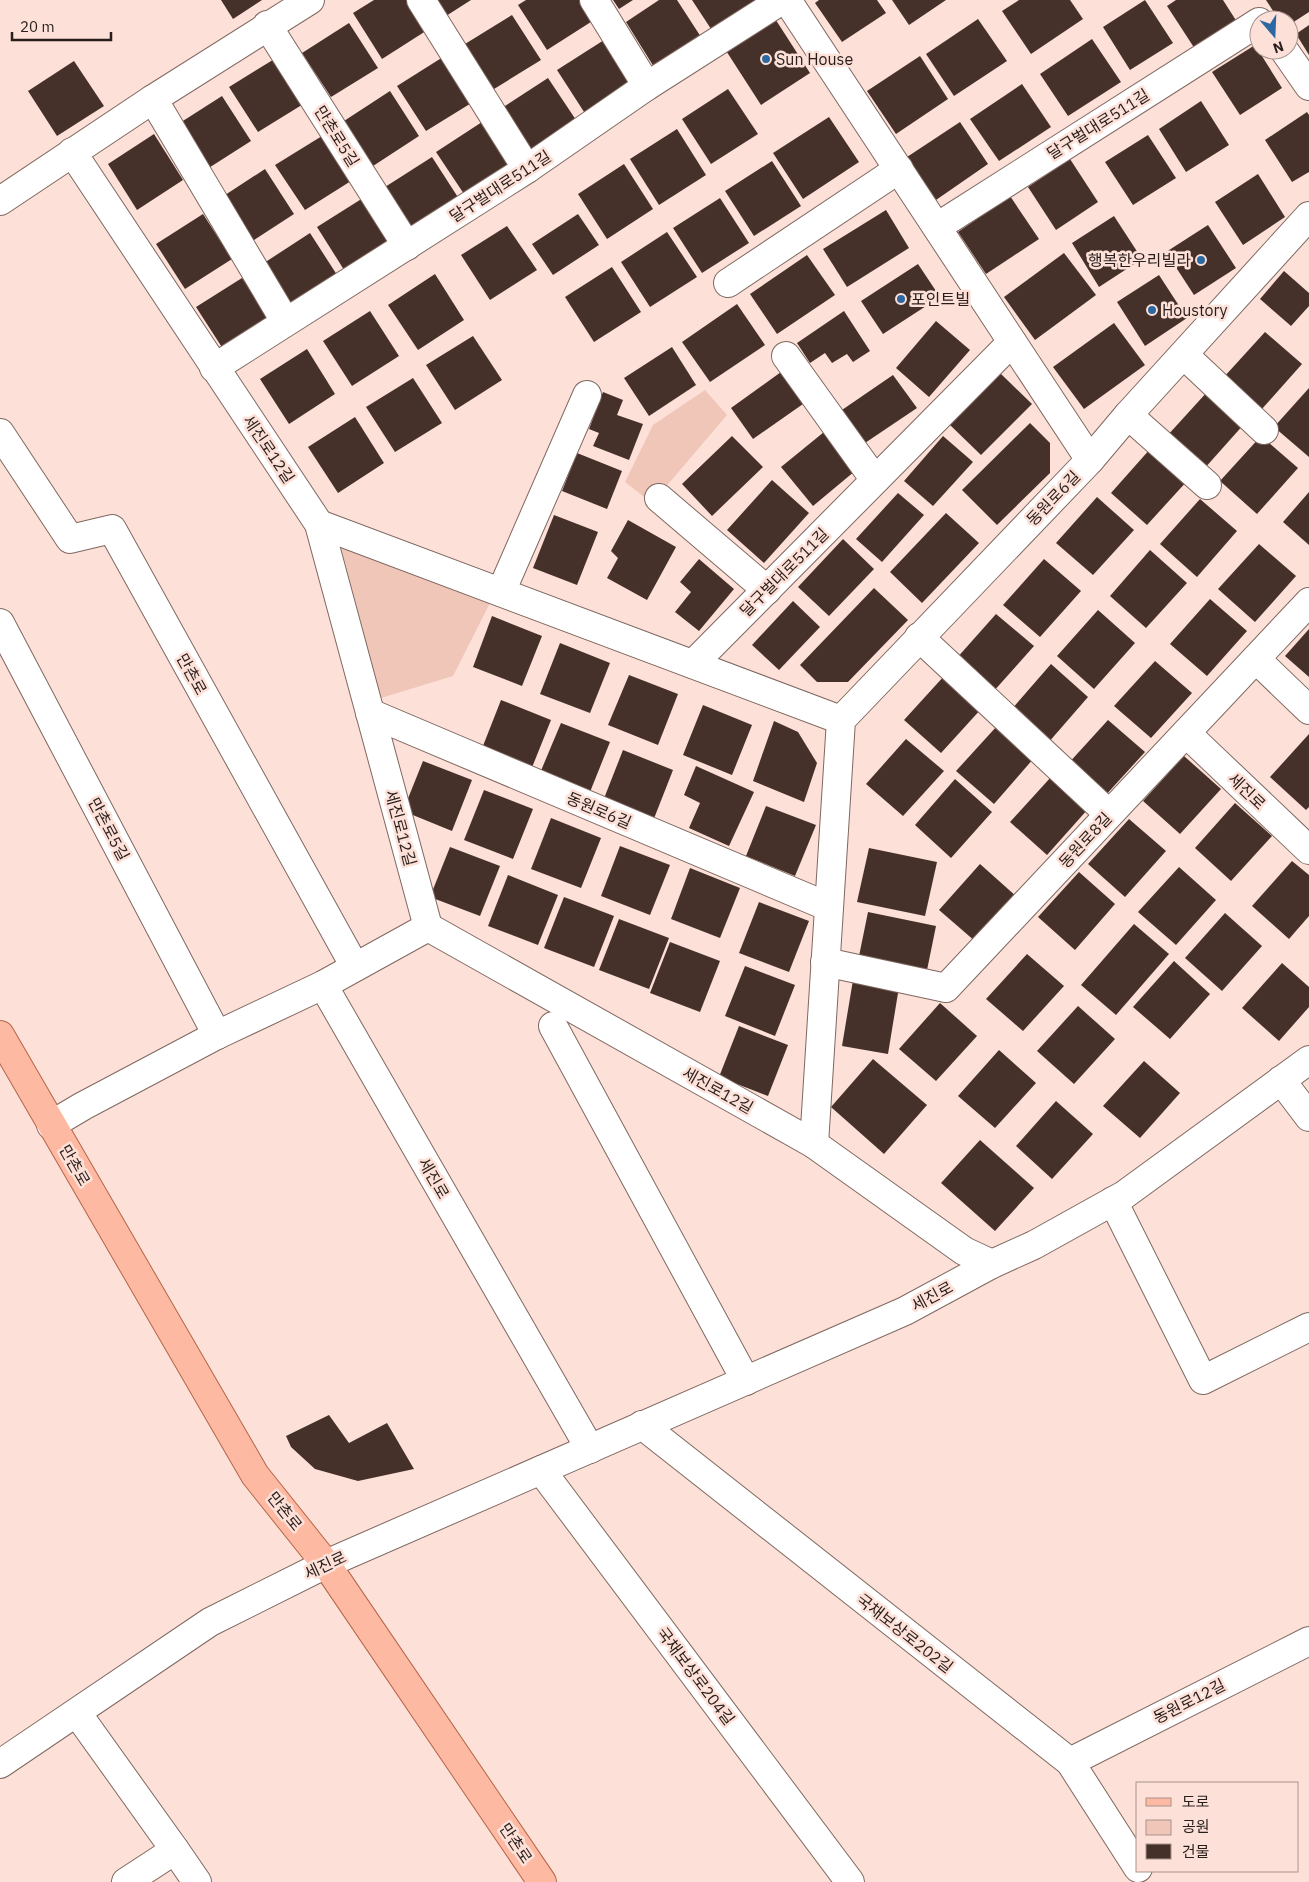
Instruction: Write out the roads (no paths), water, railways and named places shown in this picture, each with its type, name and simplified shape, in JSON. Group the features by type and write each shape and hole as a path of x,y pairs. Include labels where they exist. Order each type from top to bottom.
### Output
{"main road":[{"name":"만촌로","path":"0,1035 255,1475 326,1564 542,1882"}],"street":[{"path":"0,201 152,99 267,25 310,0"},
{"path":"421,0 527,169"},
{"path":"594,0 647,86"},
{"name":"달구벌대로511길","path":"214,368 285,321 527,169 647,86 782,0"},
{"path":"787,0 1090,460"},
{"name":"만촌로5길","path":"267,25 407,246"},
{"name":"달구벌대로511길","path":"937,227 1249,29"},
{"path":"1291,60 1309,86"},
{"path":"152,99 285,321"},
{"name":"세진로12길","path":"72,152 319,524 428,927 814,1144 964,1251 992,1264"},
{"path":"728,283 898,169"},
{"name":"동원로6길","path":"841,720 1090,460 1128,415 1309,216"},
{"name":"달구벌대로511길","path":"693,664 1012,342"},
{"path":"1184,355 1264,430"},
{"path":"786,356 875,480"},
{"path":"502,592 587,395"},
{"path":"1128,415 1207,485"},
{"name":"만촌로","path":"0,433 70,539 112,529 354,968"},
{"path":"660,498 767,590"},
{"path":"319,524 841,720 814,1144"},
{"name":"동원로8길","path":"825,962 946,988 1309,602"},
{"name":"만촌로5길","path":"0,622 218,1035"},
{"path":"919,638 1109,814"},
{"path":"1256,659 1309,710"},
{"name":"동원로6길","path":"370,712 829,907"},
{"name":"세진로","path":"1186,733 1309,850"},
{"name":"만촌로","path":"51,1125 83,1106 218,1035 322,985 428,927"},
{"name":"세진로","path":"322,985 590,1449"},
{"path":"553,1026 746,1381"},
{"name":"세진로","path":"0,1764 210,1622 326,1564 905,1311 992,1264 1034,1245 1132,1189 1309,1060"},
{"path":"1281,1080 1309,1117"},
{"path":"1113,1201 1203,1380 1309,1327"},
{"name":"국채보상로202길","path":"642,1426 1070,1762 1136,1864"},
{"name":"국채보상로204길","path":"541,1470 850,1882"},
{"name":"동원로12길","path":"1070,1762 1309,1641"},
{"path":"77,1713 198,1882"},
{"path":"126,1882 175,1850"}],"place":[{"name":"Sun House","path":"766,59"},
{"name":"행복한우리빌라","path":"1201,260"},
{"name":"포인트빌","path":"901,299"},
{"name":"Houstory","path":"1152,310"}]}
